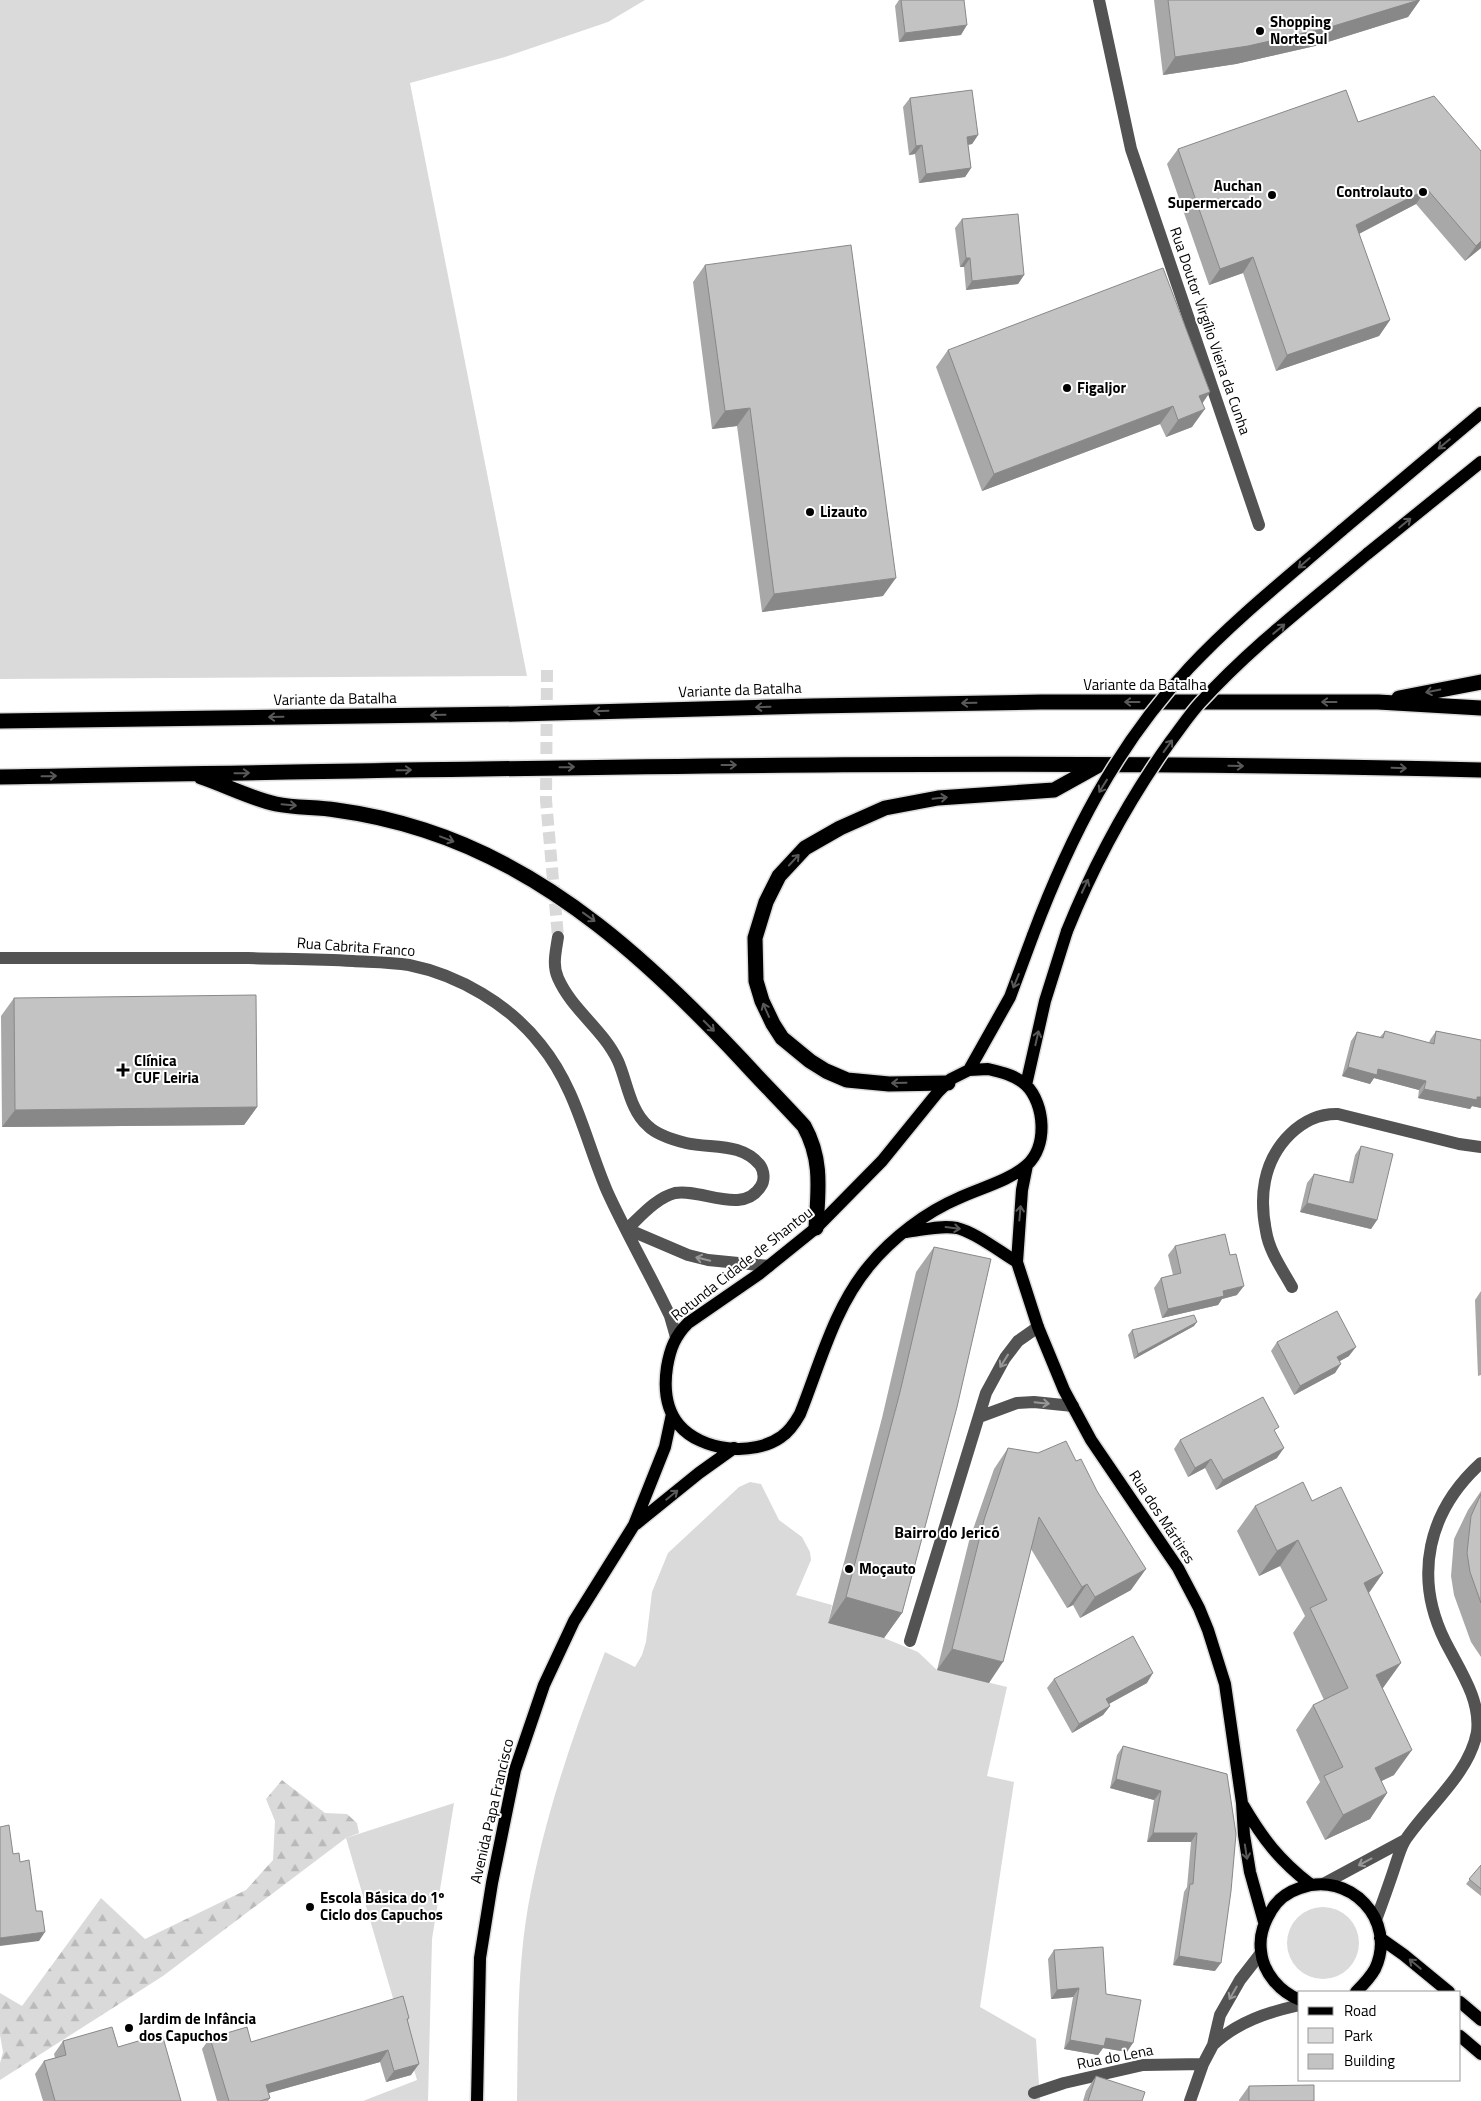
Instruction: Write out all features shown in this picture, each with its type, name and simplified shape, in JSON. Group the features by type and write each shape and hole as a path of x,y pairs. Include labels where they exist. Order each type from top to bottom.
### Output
{"highway":[{"path":"1378,702 1481,682"},
{"name":"Variante da Batalha","path":"0,721 518,714 1011,703 1378,702 1481,708"},
{"path":"948,1083 889,1084 847,1080 826,1071 810,1061 782,1038 762,1001 756,981 755,938 766,902 779,876 805,848 840,828 885,808 938,798 1054,790 1100,764"},
{"path":"0,777 718,765 1100,764 1481,770"},
{"path":"193,774 276,804 372,816 426,830 468,847 502,864 576,908 608,931 690,1007 804,1126 812,1140 818,1160 816,1228"}],"main road":[{"path":"969,1070 1010,997 1052,887 1077,830 1119,759 1149,715 1187,670 1236,621 1481,413"},
{"path":"1026,1085 1045,1001 1067,931 1092,873 1126,808 1198,704 1250,654 1367,554 1481,462"},
{"path":"969,1070 988,1069 1002,1072 1026,1085 1038,1107 1041,1126 1041,1139 1036,1153 1027,1165"},
{"name":"Rotunda Cidade de Shantou","path":"969,1070 948,1083 882,1161 816,1228 769,1266 688,1323 676,1336 669,1355 665,1395 678,1424 698,1439 734,1448 762,1446 781,1438 795,1425 842,1308 856,1284 880,1254 927,1215 1027,1165"},
{"name":"Rua dos Mártires","path":"1027,1165 1022,1195 1016,1262 1038,1327 1064,1390 1092,1440 1178,1568 1199,1608 1225,1684 1250,1872 1264,1922"},
{"path":"905,1232 937,1228 959,1228 1016,1262"},
{"name":"Avenida Papa Francisco","path":"477,2101 480,1958 498,1847 516,1770 544,1685 574,1621 634,1525 665,1447 672,1414"},
{"name":"Avenida Papa Francisco","path":"634,1525 734,1448"},
{"name":"Rua dos Mártires","path":"1242,1803 1262,1837 1275,1853 1293,1871 1310,1884"},
{"path":"1298,1999 1290,1996 1277,1985 1266,1970 1261,1953 1261,1937 1264,1922 1275,1904 1291,1891 1310,1884 1325,1883 1350,1891 1361,1898 1376,1920 1380,1938 1380,1953 1375,1968 1367,1981 1357,1991"},
{"path":"1380,1938 1404,1954 1448,1991"},
{"path":"1461,2003 1481,2020"},
{"path":"1461,2037 1481,2054"}],"street":[{"name":"Rua Doutor Virgílio Vieira da Cunha","path":"1099,0 1131,150 1259,525"},
{"path":"558,937 554,960 556,977 567,994 605,1038 618,1060 636,1110 647,1126 665,1136 687,1143 740,1150 748,1154 763,1169 764,1179 761,1187 752,1196 742,1200 728,1200 696,1193 674,1194 662,1198 627,1229 688,1255 708,1260 769,1266"},
{"name":"Rua Cabrita Franco","path":"0,958 302,958 409,965 441,974 467,985 496,1003 522,1024 541,1045 559,1071 572,1095 608,1191 670,1316 676,1336"},
{"path":"1292,1287 1270,1245 1266,1230 1265,1182 1274,1155 1282,1142 1301,1125 1318,1116 1338,1114 1459,1144 1481,1147"},
{"path":"910,1642 986,1393 1005,1358 1018,1341 1038,1327"},
{"path":"979,1417 1017,1403 1034,1402 1073,1406"},
{"path":"1376,1920 1405,1840 1464,1763 1473,1747 1477,1730 1474,1699 1444,1639 1433,1610 1428,1561 1430,1542 1447,1502 1460,1484 1481,1463"},
{"path":"1325,1883 1405,1840"},
{"path":"1190,2101 1203,2064 1213,2045 1220,2015 1240,1980 1261,1953"},
{"path":"1213,2045 1226,2033 1252,2020 1273,2011 1298,2005"},
{"name":"Rua do Lena","path":"1034,2093 1064,2083 1143,2065 1203,2064"}],"green space":[{"path":"0,0 645,0 608,22 505,57 410,83 527,676 0,679"},
{"path":"750,1482 761,1484 779,1520 802,1537 810,1552 811,1560 796,1595 832,1605 828,1623 884,1638 918,1652 937,1670 1007,1687 987,1776 1014,1782 980,2007 1036,2039 1040,2101 517,2101 520,1980 528,1907 542,1842 560,1778 593,1683 605,1652 635,1667 642,1655 646,1642 652,1592 668,1553 739,1487"},
{"path":"282,1780 325,1813 347,1814 357,1823 359,1833 346,1838 163,1976 0,2080 0,2063 3,2052 0,2035 0,1993 22,2006 101,1898 145,1939 246,1890 273,1860 275,1821 266,1799"},
{"path":"454,1803 432,1939 428,2101 363,2101 417,2080 346,1838"},
{"path":"1330,1907 1349,1917 1357,1929 1359,1943 1357,1957 1349,1969 1337,1977 1316,1979 1297,1969 1289,1957 1287,1936 1297,1917 1309,1909"}],"building":[{"path":"901,0 964,0 967,25 905,33"},
{"name":"Shopping NorteSul","path":"1168,0 1419,0 1327,28 1248,46 1175,57"},
{"path":"972,90 978,135 967,137 971,168 926,174 922,145 916,146 910,98"},
{"path":"1346,90 1358,122 1434,96 1481,151 1481,241 1476,246 1427,189 1356,225 1390,320 1287,355 1253,257 1220,269 1178,149"},
{"path":"1018,214 1024,275 972,281 970,258 966,258 962,219"},
{"name":"Lizauto","path":"851,245 896,578 774,594 750,408 725,411 705,265"},
{"name":"Figaljor","path":"1163,268 1210,392 1199,396 1205,409 1178,420 1173,406 994,474 948,350"},
{"name":"Clínica CUF Leiria","path":"256,995 257,1107 15,1110 14,998"},
{"path":"1385,1031 1434,1044 1436,1031 1481,1040 1481,1097 1477,1097 1477,1100 1424,1089 1426,1081 1378,1069 1377,1075 1348,1067 1357,1032 1383,1038"},
{"path":"1361,1146 1393,1154 1377,1220 1307,1203 1314,1174 1353,1183"},
{"path":"1225,1234 1230,1255 1236,1254 1244,1286 1223,1291 1224,1296 1168,1309 1161,1278 1181,1273 1175,1246"},
{"path":"934,1247 991,1259 957,1407 902,1613 846,1597 900,1392"},
{"path":"1337,1311 1356,1347 1337,1357 1341,1364 1300,1386 1277,1342"},
{"path":"1194,1315 1197,1322 1138,1354 1132,1330"},
{"path":"1263,1397 1279,1427 1274,1430 1284,1448 1223,1480 1211,1459 1195,1468 1180,1440"},
{"path":"1066,1441 1076,1461 1081,1459 1097,1491 1146,1569 1095,1597 1087,1584 1082,1587 1039,1517 1003,1662 952,1649 984,1520 1008,1448 1038,1453"},
{"path":"1303,1482 1312,1501 1341,1487 1383,1573 1364,1583 1401,1663 1376,1675 1412,1750 1375,1768 1387,1793 1343,1815 1324,1776 1343,1767 1313,1705 1348,1688 1310,1608 1327,1600 1298,1540 1277,1551 1255,1506"},
{"path":"1481,1494 1481,1603 1470,1572 1467,1553 1471,1516"},
{"path":"1133,1636 1153,1673 1106,1699 1110,1706 1079,1724 1054,1679"},
{"path":"1123,1746 1227,1774 1236,1834 1231,1891 1221,1963 1179,1956 1190,1884 1193,1884 1197,1833 1153,1833 1161,1791 1116,1779"},
{"path":"9,1825 13,1854 19,1853 20,1862 29,1860 36,1911 42,1911 45,1932 0,1938 0,1827"},
{"path":"1481,1865 1481,1889 1469,1879"},
{"path":"1103,1947 1106,1994 1141,2000 1133,2043 1106,2038 1104,2046 1070,2040 1079,1988 1057,1990 1054,1950"},
{"path":"403,1996 419,2064 394,2071 388,2050 266,2085 270,2098 260,2101 229,2101 210,2038 247,2027 251,2042"},
{"path":"112,2027 118,2047 162,2034 181,2101 55,2101 44,2061 66,2055 63,2041"},
{"path":"1096,2076 1145,2092 1142,2101 1088,2101"},
{"path":"1314,2085 1314,2101 1249,2101 1249,2086"}],"tunnel":[{"path":"547,670 546,800 558,937"}],"place":[{"name":"Shopping NorteSul","path":"1260,31"},
{"name":"Controlauto","path":"1423,192"},
{"name":"Auchan Supermercado","path":"1272,195"},
{"name":"Figaljor","path":"1067,388"},
{"name":"Lizauto","path":"810,512"},
{"name":"Clínica CUF Leiria","path":"123,1070"},
{"name":"Moçauto","path":"849,1569"},
{"name":"Escola Básica do 1º Ciclo dos Capuchos","path":"310,1907"},
{"name":"Jardim de Infância dos Capuchos","path":"129,2028"}],"district":[{"name":"Bairro do Jericó","path":"947,1532"}]}
